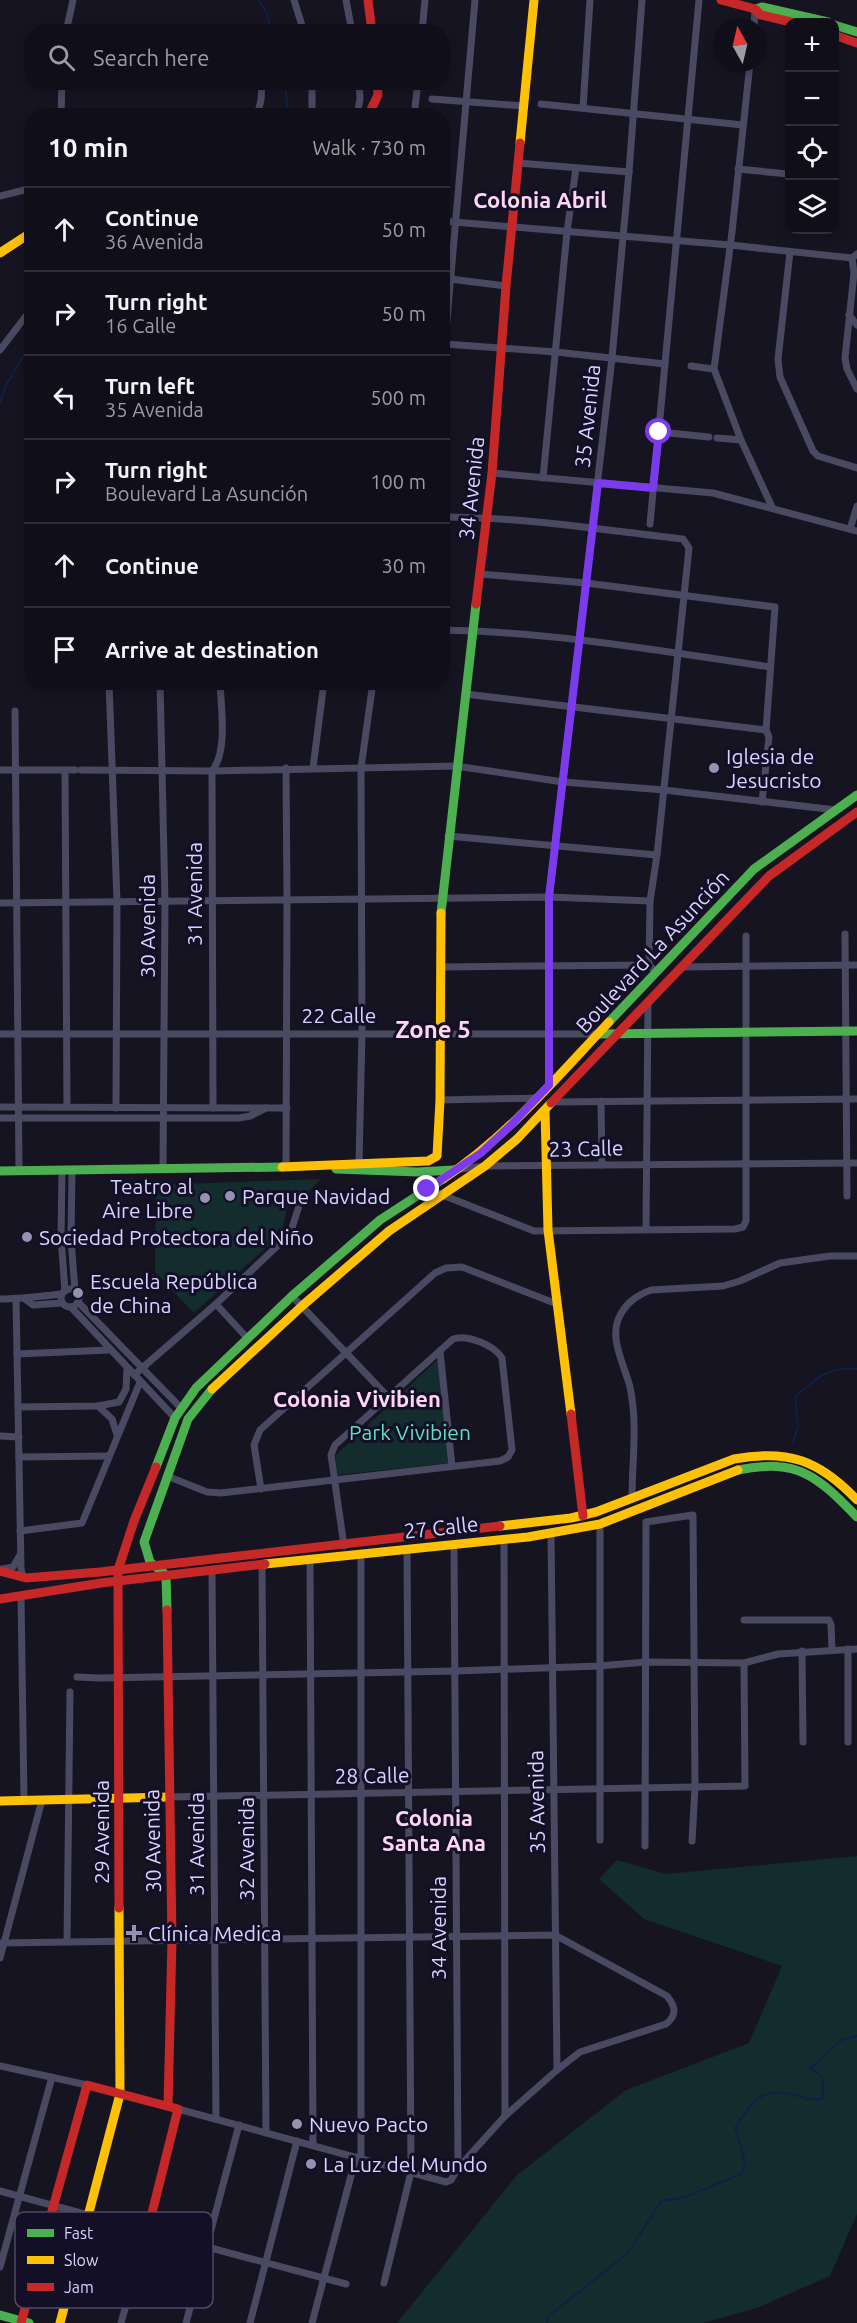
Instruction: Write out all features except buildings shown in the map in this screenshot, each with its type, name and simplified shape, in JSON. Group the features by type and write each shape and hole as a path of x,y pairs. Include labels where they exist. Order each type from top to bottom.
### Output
{"street":[{"path":"68,24 73,0"},
{"path":"294,0 302,24"},
{"path":"346,0 350,24"},
{"path":"368,0 371,24"},
{"path":"423,24 425,0"},
{"path":"450,258 475,0"},
{"name":"34 Avenida","path":"436,1158 441,1100 441,898 492,473 506,286 534,0"},
{"path":"583,108 590,0"},
{"name":"35 Avenida","path":"549,1085 549,897 612,358 642,0"},
{"path":"650,524 699,0"},
{"path":"721,0 755,9 760,15 785,21"},
{"path":"755,9 762,7 810,18"},
{"path":"754,18 755,9"},
{"path":"839,27 857,32"},
{"path":"839,37 857,43"},
{"path":"749,72 714,369 741,440 772,507"},
{"path":"62,90 62,108"},
{"path":"259,108 262,90"},
{"path":"312,90 312,108"},
{"path":"358,108 359,90"},
{"path":"372,108 378,95 378,90"},
{"path":"415,108 417,90"},
{"path":"432,99 525,106"},
{"path":"541,104 743,125"},
{"path":"518,163 629,172"},
{"path":"543,478 567,232 576,168"},
{"path":"738,169 785,174"},
{"path":"0,196 24,190"},
{"path":"450,222 854,256 845,358 847,369 857,389"},
{"path":"0,253 24,237"},
{"path":"790,252 778,359 780,377 813,451 818,456 857,468"},
{"path":"450,279 506,286"},
{"path":"849,315 857,325"},
{"path":"0,350 24,318"},
{"path":"450,344 665,363"},
{"path":"691,366 714,369"},
{"path":"659,432 709,437"},
{"path":"717,438 741,440"},
{"path":"492,473 713,493 854,530 857,506"},
{"path":"441,967 548,966 652,969 650,901 657,855 689,548 688,543 683,539 486,517 450,517"},
{"path":"480,574 586,583 775,606 766,730 770,737 762,802"},
{"path":"450,630 473,630 579,641 770,667"},
{"path":"109,690 117,902 116,1108"},
{"name":"30 Avenida","path":"160,690 165,901 163,1169"},
{"name":"31 Avenida","path":"213,1108 212,771 219,763 221,745 220,690"},
{"path":"313,768 323,690"},
{"path":"359,1162 362,1033 362,768 372,690"},
{"path":"465,694 766,730"},
{"path":"15,711 19,1171"},
{"path":"0,770 212,771 456,766 563,782 664,790 836,810"},
{"path":"285,768 288,900 286,1167"},
{"path":"65,770 68,1107"},
{"name":"Boulevard La Asunción","path":"248,1339 292,1296 380,1220 481,1153 538,1098 598,1034 652,969 753,869 857,795"},
{"name":"Boulevard La Asunción","path":"151,1566 144,1542 184,1430 197,1407 210,1391 302,1306 389,1231 485,1166 554,1102 769,876 857,812"},
{"path":"448,836 657,855"},
{"path":"0,903 549,897 650,901"},
{"path":"845,934 847,1196"},
{"path":"427,1189 534,1231 646,1228 735,1229 743,1227 746,1221 746,936"},
{"path":"681,967 857,965"},
{"path":"646,1228 648,1002"},
{"name":"22 Calle","path":"0,1034 549,1033 619,1035 857,1031"},
{"path":"441,1100 538,1098"},
{"path":"554,1102 857,1099"},
{"path":"601,1101 602,1166"},
{"path":"0,1107 287,1108"},
{"path":"0,1118 239,1118 250,1116 267,1108"},
{"path":"545,1111 548,1230 583,1516"},
{"name":"23 Calle","path":"316,1167 359,1162 429,1161 436,1158"},
{"name":"23 Calle","path":"0,1171 316,1167 353,1171 441,1171 485,1166 857,1163"},
{"path":"62,1170 62,1302 66,1307 71,1307 175,1418"},
{"path":"72,1170 71,1239 78,1302 181,1407"},
{"path":"134,1376 216,1304 290,1234 300,1203"},
{"path":"61,1238 71,1239"},
{"path":"588,1527 593,1521 628,1508 631,1504 635,1444 634,1407 616,1341 616,1331 618,1320 631,1301 639,1294 651,1290 731,1284 780,1263 802,1259 857,1256"},
{"path":"261,1489 254,1445 260,1430 435,1273 446,1268 462,1267 557,1305"},
{"path":"0,1299 25,1299 75,1290"},
{"path":"292,1296 389,1398"},
{"path":"16,1299 20,1531 22,1574 26,1578"},
{"path":"25,1299 33,1305 62,1302"},
{"path":"71,1307 78,1302"},
{"path":"216,1304 248,1339"},
{"path":"167,1476 207,1492 220,1493 261,1489 334,1480 452,1466 500,1461 508,1457 512,1450 502,1358 498,1351 465,1337 453,1339 331,1450 334,1480 344,1546"},
{"name":"29 Avenida","path":"120,2096 118,1570 134,1521 181,1407 196,1388 248,1339"},
{"path":"17,1354 110,1350"},
{"path":"440,1351 452,1466"},
{"path":"18,1407 98,1406 119,1402 126,1389 127,1369"},
{"path":"20,1531 82,1523 140,1382"},
{"path":"98,1406 112,1419 117,1436"},
{"path":"0,1436 19,1437"},
{"name":"27 Calle","path":"0,1570 26,1578 118,1570 344,1546 571,1518 583,1516 734,1459 755,1454 771,1453 805,1460 821,1468 838,1481 857,1500"},
{"path":"19,1457 109,1456"},
{"name":"27 Calle","path":"0,1599 213,1569 504,1539 588,1527 736,1470 763,1464 788,1466 811,1475 824,1484 857,1517"},
{"path":"645,1846 646,1522 693,1515 695,1787 692,1841"},
{"path":"506,2116 504,1539 513,1531 552,1525 571,1518"},
{"path":"600,1524 600,1840"},
{"name":"35 Avenida","path":"552,1533 557,2070"},
{"name":"34 Avenida","path":"454,1544 458,2168"},
{"path":"384,2283 411,2172 407,1549"},
{"path":"0,1570 13,1567 21,1553"},
{"path":"312,2323 358,2158 361,1938 361,1554"},
{"path":"310,1560 313,2145"},
{"name":"32 Avenida","path":"262,1564 266,2133"},
{"path":"151,1566 166,1575"},
{"name":"31 Avenida","path":"213,1569 216,2119"},
{"name":"30 Avenida","path":"166,1575 172,1940 168,2106"},
{"path":"21,1595 24,1801"},
{"path":"744,1620 829,1620 832,1650"},
{"path":"848,1649 848,1742"},
{"path":"77,1677 456,1671 646,1662 744,1663 778,1654 802,1651 857,1649"},
{"path":"802,1651 802,1742"},
{"name":"28 Calle","path":"0,1801 745,1786 744,1663"},
{"path":"67,1942 70,1692"},
{"path":"0,1958 2,1943 42,1800"},
{"path":"0,2066 168,2106 443,2182 451,2180 458,2168 506,2116 580,2052 666,2024 673,2018 675,2012 668,1996 555,1935 2,1943"},
{"path":"15,2212 52,2077"},
{"path":"52,2212 87,2085"},
{"path":"89,2212 120,2096"},
{"path":"152,2212 178,2109"},
{"path":"213,2224 239,2125"},
{"path":"250,2323 297,2141"},
{"path":"0,2191 77,2212"},
{"path":"0,2267 15,2214"},
{"path":"213,2249 346,2284"},
{"path":"60,2323 64,2308"},
{"path":"121,2323 125,2308"},
{"path":"186,2323 190,2308"},
{"path":"0,2315 24,2322"}],"green space":[{"name":"Parque Navidad","path":"321,1179 304,1196 288,1205 281,1234 194,1313 155,1272 156,1185"},
{"name":"Park Vivibien","path":"438,1359 450,1463 337,1475 335,1456"},
{"path":"857,1856 857,2214 830,2276 757,2308 703,2323 397,2323 517,2175 626,2090 749,2043 782,1966 644,1919 599,1879 617,1860 666,1874"}],"waterway":[{"path":"258,0 267,13 269,24"},
{"path":"286,90 287,108"},
{"path":"0,403 5,387 24,355"},
{"path":"793,1443 798,1427 795,1397 823,1375 838,1370 857,1369"},
{"path":"548,2323 546,2318 628,2253 661,2201 685,2197 741,2174 745,2162 735,2128 747,2110 759,2098 774,2093 812,2099 823,2098 823,2077 811,2069 841,2040 857,2036"}],"traffic: fast":[{"path":"755,9 762,7 810,18"},
{"path":"839,27 857,32"},
{"path":"441,913 476,604"},
{"path":"609,1022 754,869 857,795"},
{"path":"598,1034 857,1031"},
{"path":"0,1171 282,1167"},
{"path":"336,1169 418,1172 454,1170"},
{"path":"156,1467 175,1418 196,1388 292,1296 380,1220 443,1179"},
{"path":"167,1610 166,1575 150,1562 144,1542 188,1419 212,1389"},
{"path":"738,1470 776,1467 805,1474 818,1481 857,1517"},
{"path":"0,2315 29,2323"}],"traffic: slow":[{"path":"520,143 534,0"},
{"path":"0,253 24,237"},
{"path":"282,1167 428,1161 437,1156 440,1100 441,913"},
{"path":"443,1179 510,1125 609,1022"},
{"path":"212,1389 302,1306 389,1231 485,1166 517,1139 551,1103"},
{"path":"545,1111 548,1230 571,1414"},
{"path":"500,1526 571,1518 596,1512 734,1459 753,1456 787,1457 802,1461 829,1475 857,1500"},
{"path":"265,1564 528,1537 600,1524 738,1470"},
{"path":"0,1801 169,1797"},
{"path":"89,2212 120,2094 119,1908"},
{"path":"60,2323 64,2308"}],"traffic: jam":[{"path":"368,0 371,24"},
{"path":"721,0 755,9 761,15 785,21"},
{"path":"839,37 857,43"},
{"path":"372,108 378,95 378,90"},
{"path":"476,604 492,473 506,286 520,143"},
{"path":"551,1103 769,876 857,812"},
{"path":"571,1414 583,1516"},
{"path":"119,1908 118,1570 134,1521 156,1467"},
{"path":"0,1571 26,1578 100,1572 500,1526"},
{"path":"0,1599 101,1583 265,1564"},
{"path":"167,1610 172,1940 168,2106"},
{"path":"52,2212 87,2085 178,2109 152,2212"},
{"path":"21,2323 25,2308"}],"place":[{"name":"Iglesia de Jesucristo","path":"714,768"},
{"name":"Parque Navidad","path":"230,1196"},
{"name":"Teatro al Aire Libre","path":"205,1198"},
{"name":"Sociedad Protectora del Niño","path":"27,1237"},
{"name":"Escuela República de China","path":"78,1293"},
{"name":"Clínica Medica","path":"134,1933"},
{"name":"Nuevo Pacto","path":"297,2124"},
{"name":"La Luz del Mundo","path":"311,2164"}],"district":[{"name":"Colonia Abril","path":"540,199"},
{"name":"Zone 5","path":"433,1029"},
{"name":"Colonia Vivibien","path":"357,1398"},
{"name":"Colonia Santa Ana","path":"434,1830"}],"route":[{"path":"427,1189 481,1153 549,1085 549,897 598,483 653,488 659,432"}]}
